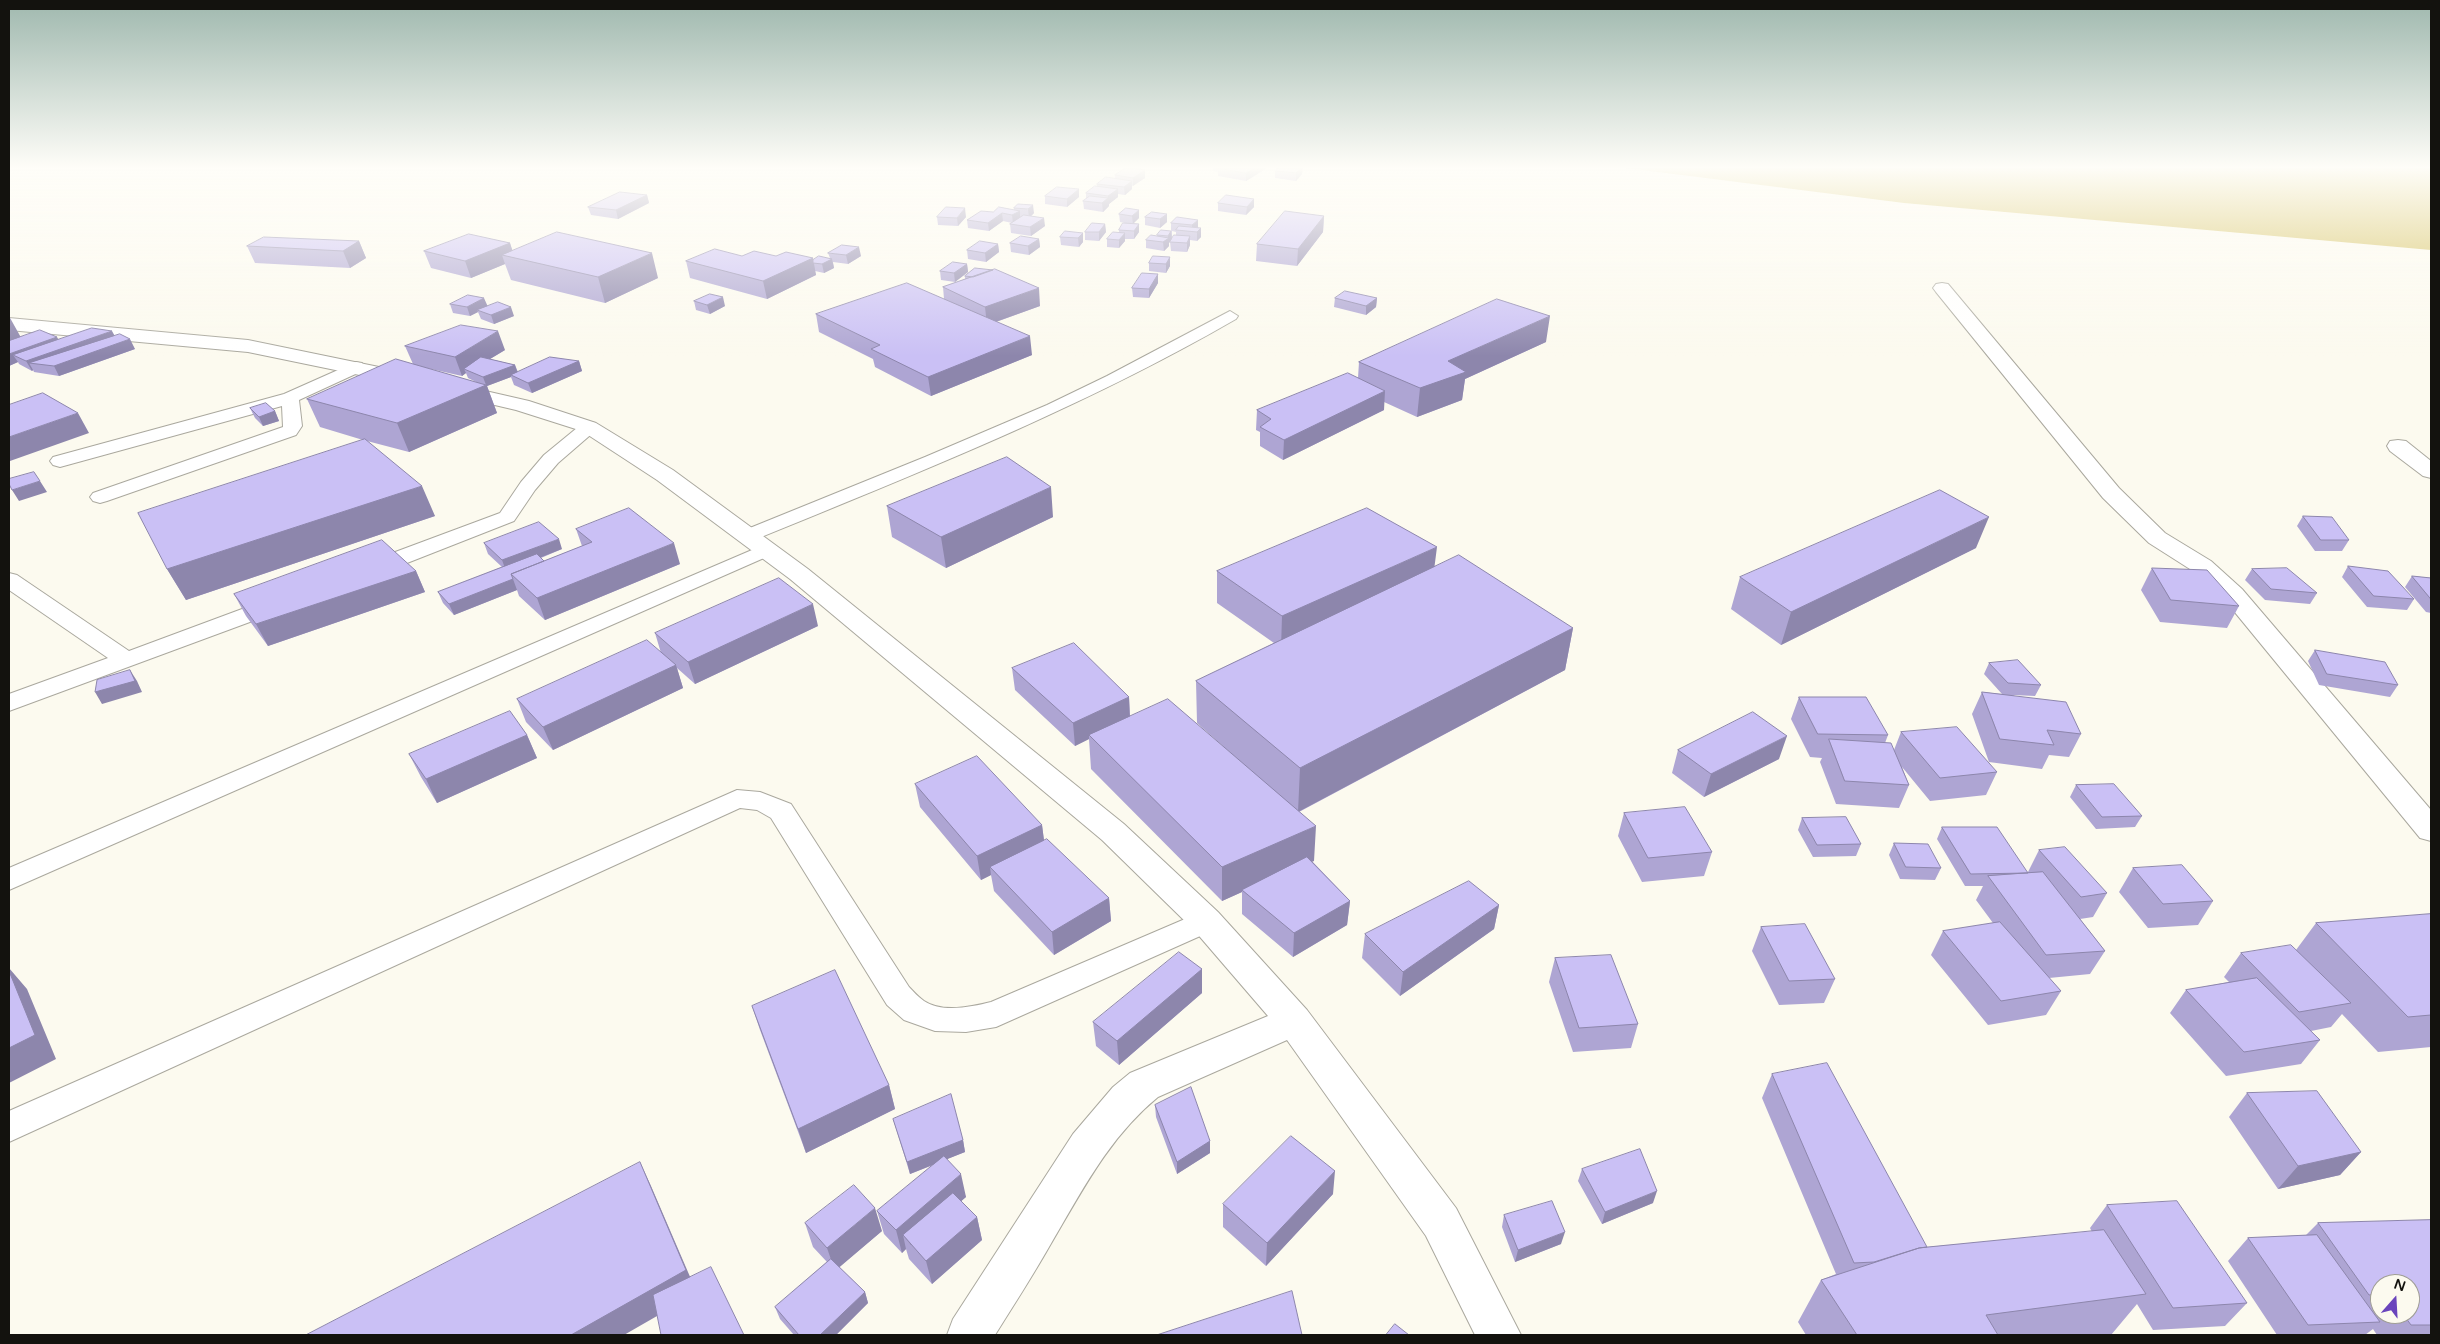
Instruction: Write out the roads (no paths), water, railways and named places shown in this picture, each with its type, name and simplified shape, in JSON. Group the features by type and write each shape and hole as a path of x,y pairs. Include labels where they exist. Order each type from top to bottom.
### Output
{"street":[{"path":"1942,288 2111,493 2157,538 2202,566 2233,594 2350,736 2431,830"},
{"path":"9,324 248,346 356,367 522,405 589,427 666,475 799,574 1113,832 1206,921 1294,1021 1441,1222 1499,1335"},
{"path":"2398,446 2431,471"},
{"path":"969,1335 1043,1220 1074,1165 1107,1117 1124,1099 1144,1085 1294,1021"}],"lane":[{"path":"9,880 1026,422 1130,373 1230,316"},
{"path":"60,461 290,398 356,367"},
{"path":"100,497 290,430 293,426 290,398"},
{"path":"355,575 501,521 511,514 528,486 551,459 589,427"},
{"path":"9,580 127,660"},
{"path":"9,703 300,595"},
{"path":"9,1128 737,799 754,799 768,802 780,811 898,996 915,1011 938,1018 967,1021 996,1014 1206,921"}]}
